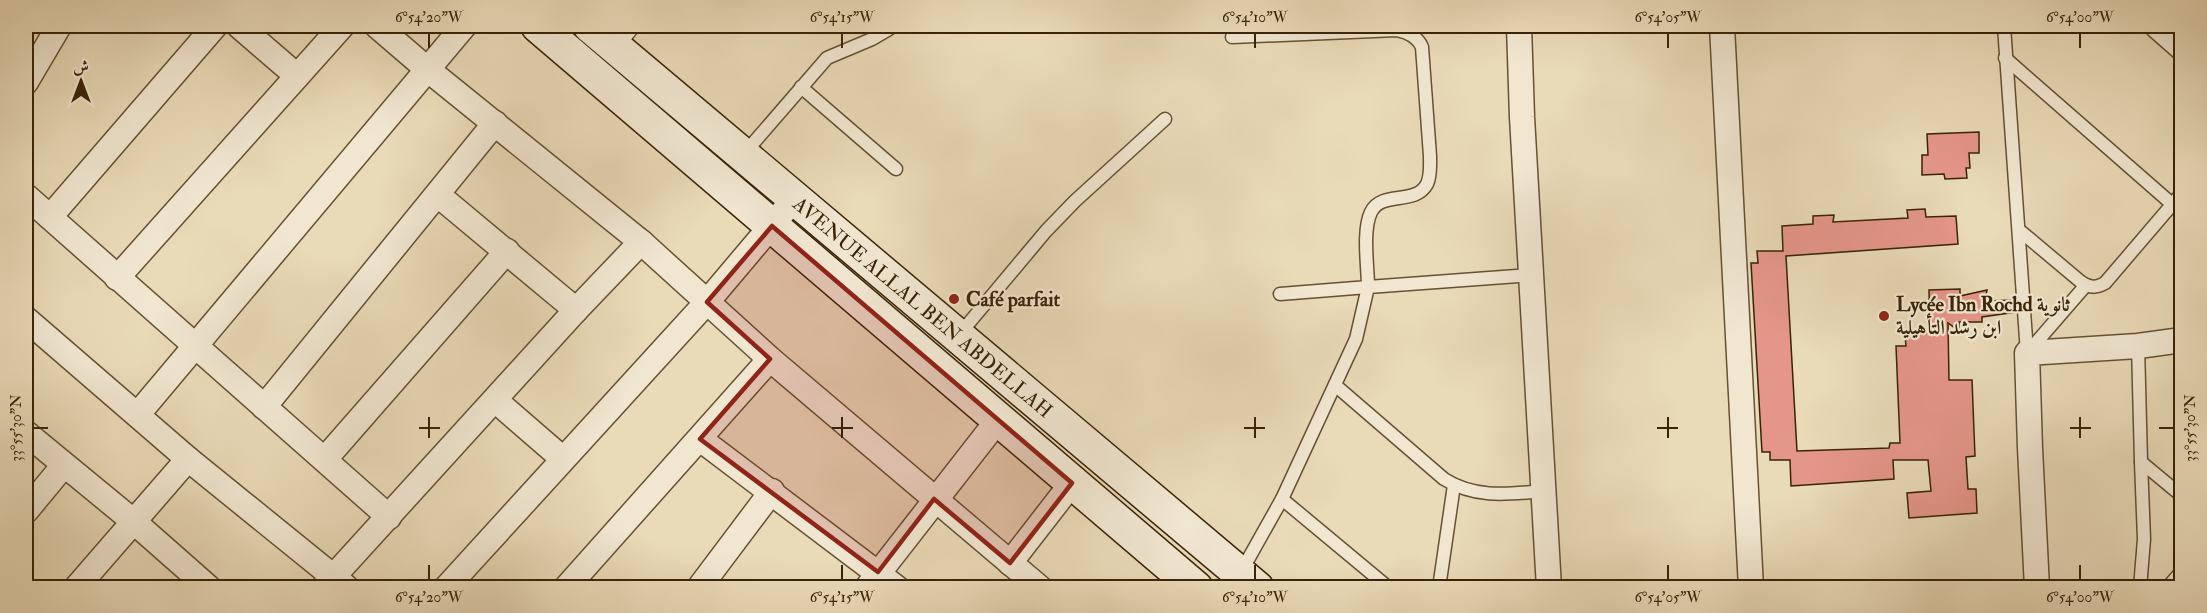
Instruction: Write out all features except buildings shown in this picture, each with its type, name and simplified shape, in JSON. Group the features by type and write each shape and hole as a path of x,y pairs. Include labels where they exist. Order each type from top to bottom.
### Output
{"street":[{"path":"26,82 59,26"},
{"path":"50,217 215,26"},
{"path":"239,26 297,76"},
{"path":"117,278 342,26"},
{"path":"377,26 642,242 770,358 1040,588"},
{"path":"138,414 464,26"},
{"name":"AVENUE ALLAL BEN ABDELLAH","path":"538,26 1196,588"},
{"name":"AVENUE ALLAL BEN ABDELLAH","path":"590,26 625,37 742,156 1249,580"},
{"path":"1519,26 1549,588"},
{"path":"1722,26 1751,588"},
{"path":"2163,27 2181,48"},
{"path":"264,407 495,123"},
{"path":"438,195 576,310"},
{"path":"26,196 195,348 389,517"},
{"path":"446,588 707,302 794,199"},
{"path":"26,319 334,584 389,517 576,310 642,242"},
{"path":"325,459 507,251"},
{"path":"2037,588 2027,353 2138,346 2181,340"},
{"path":"566,588 770,358"},
{"path":"495,400 563,459"},
{"path":"872,580 998,420"},
{"path":"26,433 133,521 195,583"},
{"path":"700,439 772,491 872,580 897,588"},
{"path":"76,588 188,459"},
{"path":"26,511 64,465"},
{"path":"1010,563 1072,483"},
{"path":"699,588 772,491"}],"lane":[{"path":"742,156 827,58 872,39 889,29 890,26"},
{"path":"2004,26 2027,353"},
{"path":"1233,37 1397,30 1407,32 1419,40 1422,47 1426,88 1430,174 1427,184 1416,195 1384,201 1372,211 1367,232 1368,287 1356,339 1282,499 1249,580"},
{"path":"2005,58 2172,204"},
{"path":"801,87 896,169"},
{"path":"957,337 1053,223 1165,119"},
{"path":"2019,230 2051,259 2086,285 2098,286 2105,283 2181,193"},
{"path":"1280,294 1531,275"},
{"path":"2027,353 2086,285"},
{"path":"2138,346 2144,538 2140,588"},
{"path":"1335,385 1444,479 1454,485 1494,495 1544,491"},
{"path":"2141,462 2181,496"},
{"path":"1439,588 1454,485"},
{"path":"1282,499 1389,588"},
{"path":"2167,588 2181,571"}],"highlighted area":[{"path":"772,226 1072,483 1010,563 934,499 878,572 700,439 770,359 707,302"}],"place":[{"name":"Café parfait","path":"954,299"},
{"name":"Lycée Ibn Rochd ثانوية ابن رشد التأهيلية","path":"1884,316"}]}
